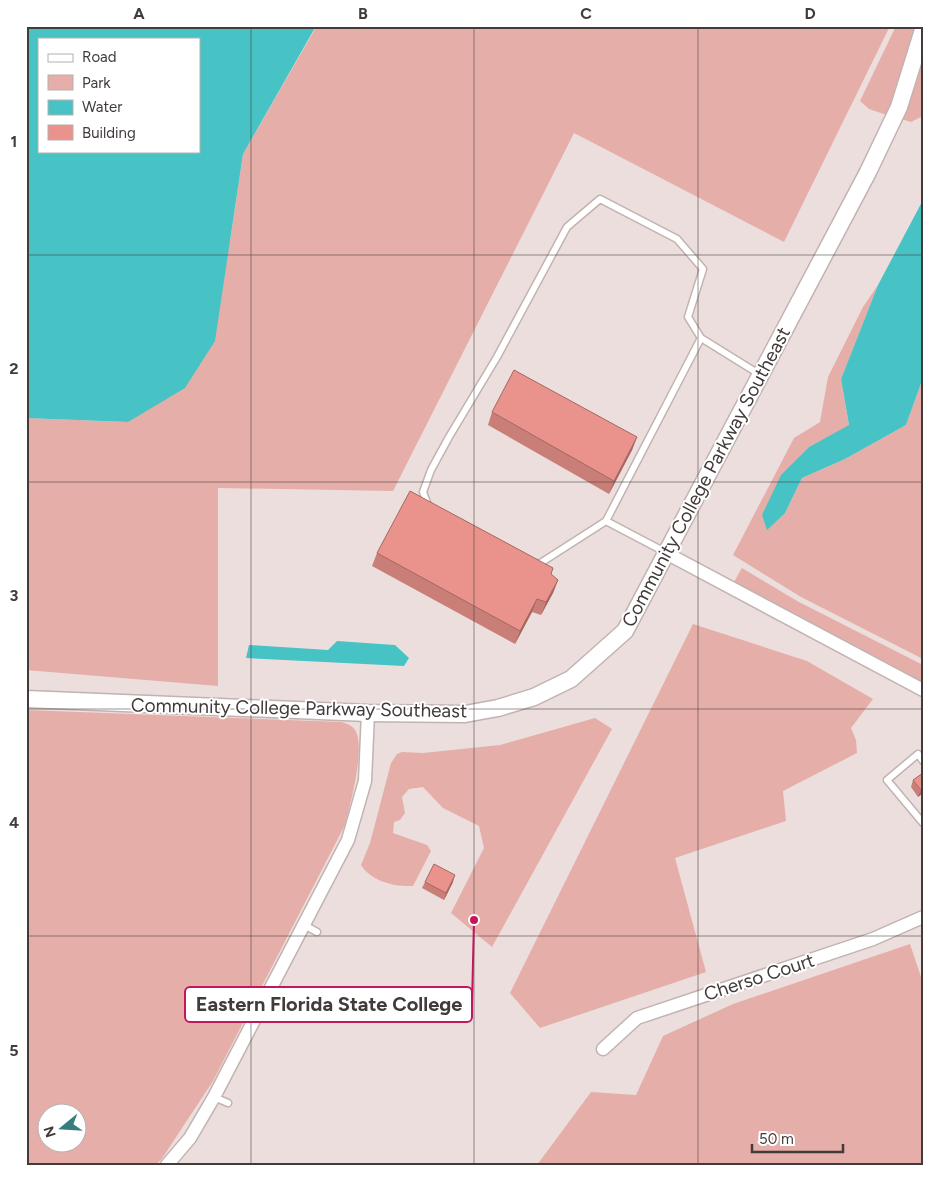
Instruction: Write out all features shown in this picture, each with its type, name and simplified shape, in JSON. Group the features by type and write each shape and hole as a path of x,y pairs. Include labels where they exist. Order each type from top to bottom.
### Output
{"street":[{"name":"Community College Parkway Southeast","path":"26,699 368,713 440,714 482,711 534,697 571,679 625,631 868,172 899,107 923,30"},
{"path":"666,553 923,690"},
{"path":"167,1165 190,1138 214,1097 348,840 365,781 368,713"},
{"name":"Cherso Court","path":"603,1048 637,1018 873,939 923,917"}],"lane":[{"path":"435,509 427,505 423,492 430,475 430,470 496,357 567,226 600,199 677,239 702,269 688,317 701,338 761,374"},
{"path":"532,561 539,564 606,521 701,338"},
{"path":"606,521 666,553"},
{"path":"923,761 918,754 888,780 923,823"},
{"path":"304,925 317,932"},
{"path":"214,1097 228,1103"}],"green space":[{"path":"321,26 890,26 784,242 574,133 393,491 218,488 218,686 26,670 26,418 128,422 230,241 243,154 315,29"},
{"path":"896,26 917,26 887,115 869,109 860,101"},
{"path":"923,53 923,116 911,122 901,119"},
{"path":"878,285 841,379 849,426 809,447 781,476 785,513 802,478 845,459 906,425 923,378 923,659 801,597 733,555 794,438 820,422 828,377 863,307"},
{"path":"742,568 797,601 923,665 923,683 734,582"},
{"path":"693,624 807,661 873,699 851,728 856,740 857,753 783,791 786,821 675,858 706,972 540,1028 510,993"},
{"path":"26,710 342,722 349,725 355,730 359,749 353,791 345,825 213,1081 161,1160 155,1165 26,1165"},
{"path":"595,718 612,729 492,947 451,913 484,848 479,826 443,808 423,787 409,789 402,797 405,813 400,820 394,822 393,833 427,845 431,851 413,886 384,882 365,871 361,865 370,843 391,763 397,754 402,752 423,753 500,745"},
{"path":"910,944 923,983 923,1165 537,1165 591,1092 636,1095 663,1036 733,1004"}],"water":[{"path":"26,26 316,26 243,154 215,341 185,388 128,422 26,418"},
{"path":"923,200 923,378 906,425 845,459 802,478 785,513 767,530 762,515 781,475 809,447 849,425 841,379 878,285"},
{"path":"337,641 395,645 409,658 404,666 246,658 249,645 328,650"}],"building":[{"path":"514,370 637,437 614,481 492,412"},
{"path":"410,491 553,568 551,574 558,580 546,602 537,599 520,631 377,553"},
{"path":"923,773 923,789 921,790 913,780"},
{"path":"434,864 455,875 446,893 425,882"}],"place":[{"name":"Eastern Florida State College","path":"474,920"}]}
